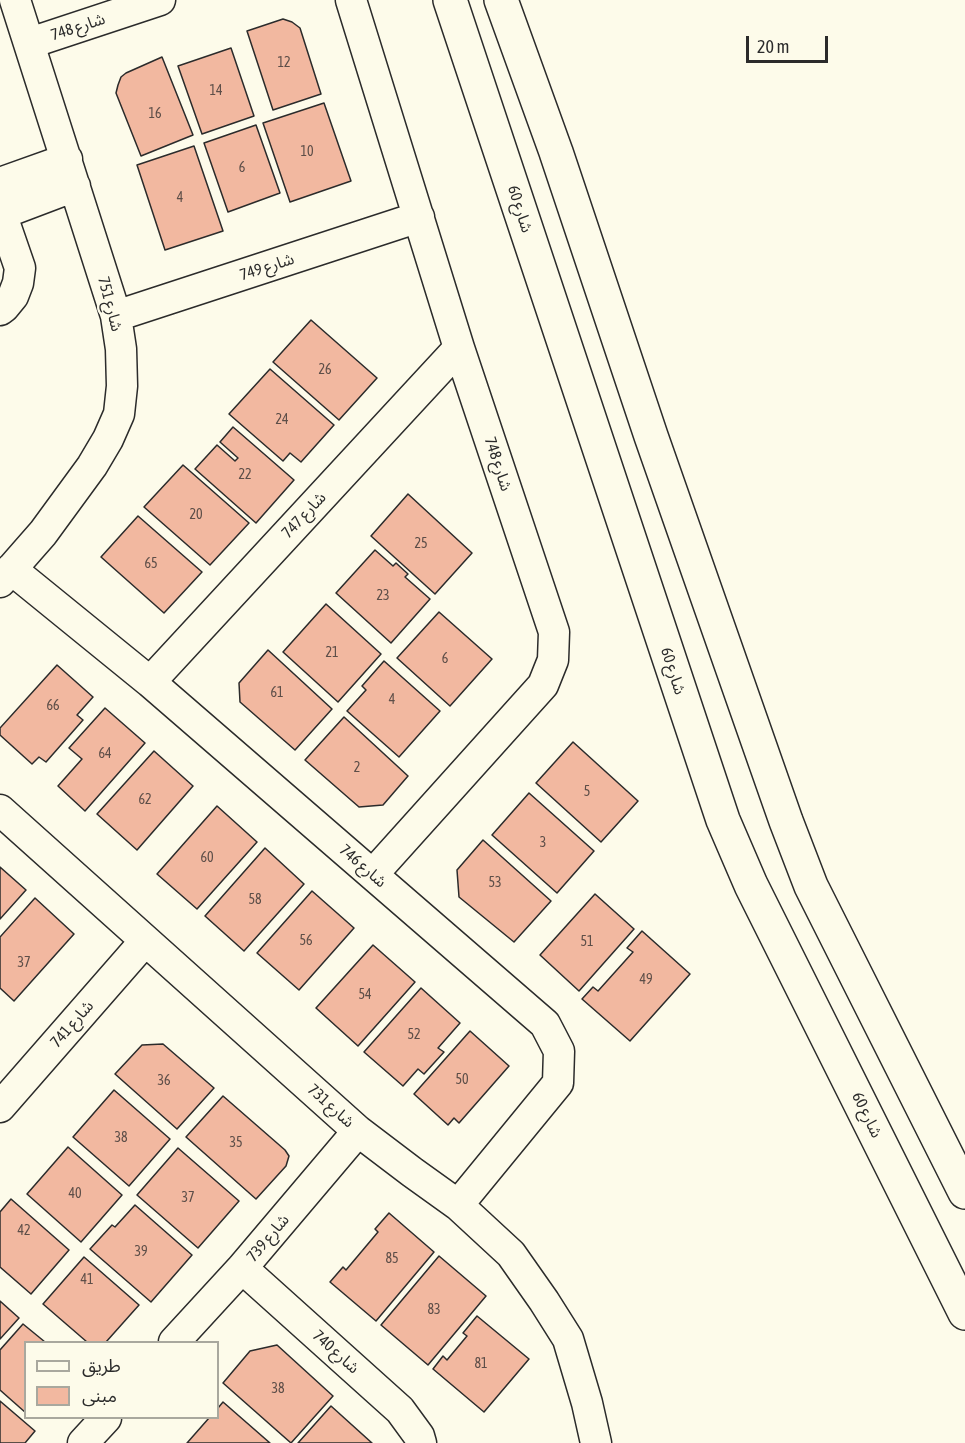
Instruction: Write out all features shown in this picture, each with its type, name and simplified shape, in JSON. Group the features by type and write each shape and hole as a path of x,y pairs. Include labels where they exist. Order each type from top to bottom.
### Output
{"main road":[{"name":"شارع 60","path":"450,0 723,820 751,885 965,1313"},
{"path":"501,0 556,152 651,436 811,886 965,1192"}],"street":[{"name":"شارع 751","path":"6,575 44,533 108,439 119,414 122,386 116,316 15,0"},
{"name":"شارع 748","path":"30,43 160,0"},
{"name":"شارع 748","path":"351,0 459,348 554,632 553,660 543,685 373,874"},
{"path":"0,183 71,172"},
{"path":"0,310 13,296 20,268 1,212 71,172"},
{"name":"شارع 749","path":"116,316 418,218"},
{"name":"شارع 747","path":"150,682 459,348"},
{"name":"شارع 746","path":"6,575 150,682 545,1024 559,1051 558,1083 458,1205"},
{"name":"شارع 731","path":"0,810 358,1131 458,1205 511,1254 568,1339 596,1443"},
{"name":"شارع 741","path":"5,1090 145,941"},
{"name":"شارع 739","path":"175,1341 242,1268 358,1131"},
{"name":"شارع 740","path":"242,1268 400,1410 419,1436 420,1443"},
{"path":"83,1443 105,1419"}],"building":[{"path":"283,19 300,28 321,94 273,110 247,31"},
{"path":"231,48 254,116 202,134 178,66"},
{"path":"162,57 193,135 141,156 116,93 121,77 126,73"},
{"path":"324,103 351,181 290,202 263,123"},
{"path":"256,125 280,193 228,212 204,143"},
{"path":"194,146 223,231 165,250 137,165"},
{"path":"311,320 377,378 339,420 273,362"},
{"path":"270,369 334,425 301,462 290,453 283,461 229,414"},
{"path":"233,427 294,480 256,523 195,469 217,445 235,461 238,458 220,442"},
{"path":"183,465 249,523 210,565 144,507"},
{"path":"408,494 472,553 435,594 371,536"},
{"path":"138,516 202,572 164,613 101,557"},
{"path":"375,550 393,566 396,563 408,574 405,577 430,599 391,643 336,593"},
{"path":"326,604 381,654 338,702 283,652"},
{"path":"439,612 492,659 450,706 397,658"},
{"path":"268,650 332,709 295,750 240,702 239,683"},
{"path":"384,661 440,711 399,757 347,711 366,690 362,686"},
{"path":"57,665 93,697 77,715 83,720 46,762 39,757 32,764 0,735 0,728"},
{"path":"105,708 145,743 85,811 58,786 82,759 69,748"},
{"path":"344,717 408,776 383,805 359,807 305,760"},
{"path":"573,742 638,801 601,842 536,783"},
{"path":"154,751 193,786 137,850 97,814"},
{"path":"529,793 594,851 557,893 492,835"},
{"path":"217,806 257,842 197,909 157,874"},
{"path":"483,840 551,901 514,942 459,897 457,870"},
{"path":"265,848 304,884 244,951 205,916"},
{"path":"0,867 26,890 0,919"},
{"path":"312,891 354,928 299,990 257,953"},
{"path":"595,894 634,929 579,991 540,955"},
{"path":"35,898 74,934 14,1001 0,988 0,937"},
{"path":"642,931 690,974 630,1041 582,999 593,987 598,991 633,952 627,948"},
{"path":"373,945 415,982 358,1046 316,1008"},
{"path":"421,988 460,1023 438,1048 444,1052 424,1074 418,1069 403,1086 364,1052"},
{"path":"470,1031 509,1066 459,1123 454,1118 448,1125 414,1094"},
{"path":"163,1044 214,1088 177,1129 115,1074 142,1045"},
{"path":"114,1090 170,1139 129,1186 73,1137"},
{"path":"223,1096 289,1156 286,1166 256,1199 186,1137"},
{"path":"68,1147 122,1195 81,1242 27,1194"},
{"path":"178,1148 239,1201 198,1248 137,1195"},
{"path":"11,1199 69,1250 31,1294 0,1267 0,1212"},
{"path":"135,1205 192,1255 151,1302 90,1249"},
{"path":"389,1213 434,1252 376,1321 330,1282 343,1267 346,1270 378,1232 375,1229"},
{"path":"439,1256 486,1296 428,1365 381,1325"},
{"path":"84,1257 139,1305 107,1341 86,1341 43,1304"},
{"path":"0,1301 19,1318 0,1339"},
{"path":"477,1316 529,1359 484,1412 433,1369 443,1356 447,1360 467,1336 463,1333"},
{"path":"23,1324 44,1341 24,1341 24,1411 0,1390 0,1350"},
{"path":"277,1345 333,1396 291,1443 223,1383 250,1351"},
{"path":"0,1401 35,1431 25,1443 0,1443"},
{"path":"223,1402 270,1443 187,1443 208,1419 219,1419 219,1407"},
{"path":"331,1406 372,1443 298,1443"}]}
